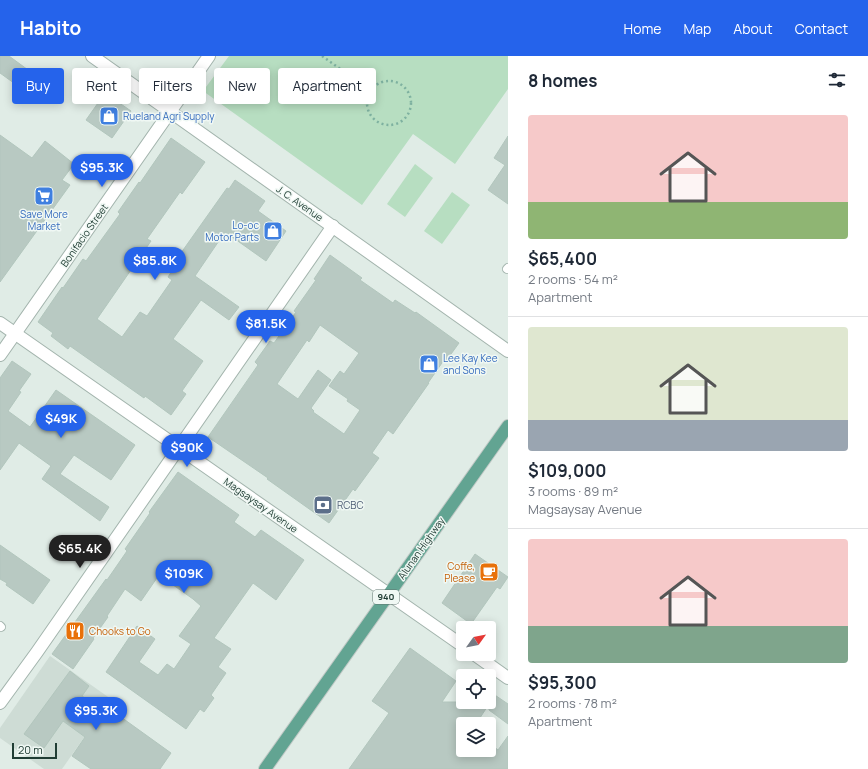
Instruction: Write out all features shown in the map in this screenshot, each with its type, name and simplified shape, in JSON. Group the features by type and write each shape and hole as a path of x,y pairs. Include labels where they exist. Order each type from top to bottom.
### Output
{"main road":[{"name":"Alunan Highway","path":"265,769 508,426"}],"street":[{"name":"J. C. Avenue","path":"92,56 508,351"},
{"name":"Bonifacio Street","path":"0,355 209,56"},
{"path":"0,703 38,652 333,226"},
{"name":"Magsaysay Avenue","path":"0,323 456,641"},
{"path":"484,661 508,678"}],"path":[{"path":"322,56 339,68"},
{"path":"385,80 395,81 403,85 409,93 411,102 410,111 405,119 397,124 387,126 378,123 371,117 367,108 366,99 370,90 376,83 385,80"}],"shaded area":[{"path":"50,656 111,699 62,769 44,769 0,738 0,728"}],"green space":[{"path":"229,56 508,56 508,89 455,164 413,134 362,205 221,104 270,104 270,68 220,68"},
{"path":"214,76 214,99 206,93 206,87"},
{"path":"415,164 433,178 405,217 387,204"},
{"path":"452,192 470,205 442,244 424,231"}],"building":[{"path":"0,56 9,56 25,68 12,68 12,82 0,73"},
{"path":"97,104 121,104 131,111 112,138 86,120"},
{"path":"0,135 32,158 45,141 74,164 62,180 70,185 0,282"},
{"path":"508,136 508,204 488,190 505,165 494,158"},
{"path":"171,138 205,162 182,194 180,192 147,239 151,241 97,319 122,337 140,312 147,316 172,280 168,277 178,262 176,260 227,188 229,189 235,180 265,201 258,211 286,231 266,261 225,232 195,276 239,307 229,320 201,300 173,339 203,361 182,391 186,394 171,415 70,346 68,349 51,336 53,333 38,322 83,259 86,261 120,214 118,212"},
{"path":"330,255 362,278 360,280 393,303 395,300 415,313 416,312 459,343 446,361 444,360 393,434 388,430 372,453 379,458 355,491 353,489 329,523 267,479 268,478 208,437 258,365 255,362 270,341 274,343 296,312 294,311 316,280 314,279","holes":["320,325 359,353 344,374 340,371 329,386 348,399 347,401 360,410 344,434 313,412 314,411 311,408 331,380 318,370 298,399 277,384 307,340 309,342"]},
{"path":"12,361 31,374 19,391 21,392 8,411 30,427 56,390 135,445 111,480 74,455 60,474 109,507 100,521 42,479 51,466 19,443 0,470 0,378"},
{"path":"178,472 239,515 234,522 255,537 261,530 304,560 276,600 253,583 214,638 231,649 218,667 226,673 211,695 214,698 204,712 200,709 186,729 106,672 137,626 155,639 139,662 158,675 167,664 174,669 191,644 179,636 201,606 159,575 141,601 125,589 93,638 94,639 73,669 52,654 106,579 107,580 127,551 125,549 150,513 149,512"},
{"path":"0,545 50,580 33,604 0,579"},
{"path":"475,554 508,577 500,589 497,587 473,621 467,621 442,603"},
{"path":"410,648 456,681 442,702 456,702 456,709 486,709 481,717 456,717 456,757 496,757 496,748 498,750 508,736 508,769 349,769 389,713 372,701"},
{"path":"70,671 89,686 82,696 104,711 107,707 171,753 160,769 91,769 72,756 85,737 63,721 44,748 24,734"},
{"path":"496,696 508,704 508,724 489,710 496,709"}],"place":[{"name":"Rueland Agri Supply","path":"109,116"},
{"name":"Save More Market","path":"44,196"},
{"name":"Lo-oc Motor Parts","path":"273,231"},
{"name":"Lee Kay Kee and Sons","path":"429,364"},
{"name":"RCBC","path":"323,505"},
{"name":"Coffe, Please","path":"489,572"},
{"name":"Chooks to Go","path":"75,631"}]}
